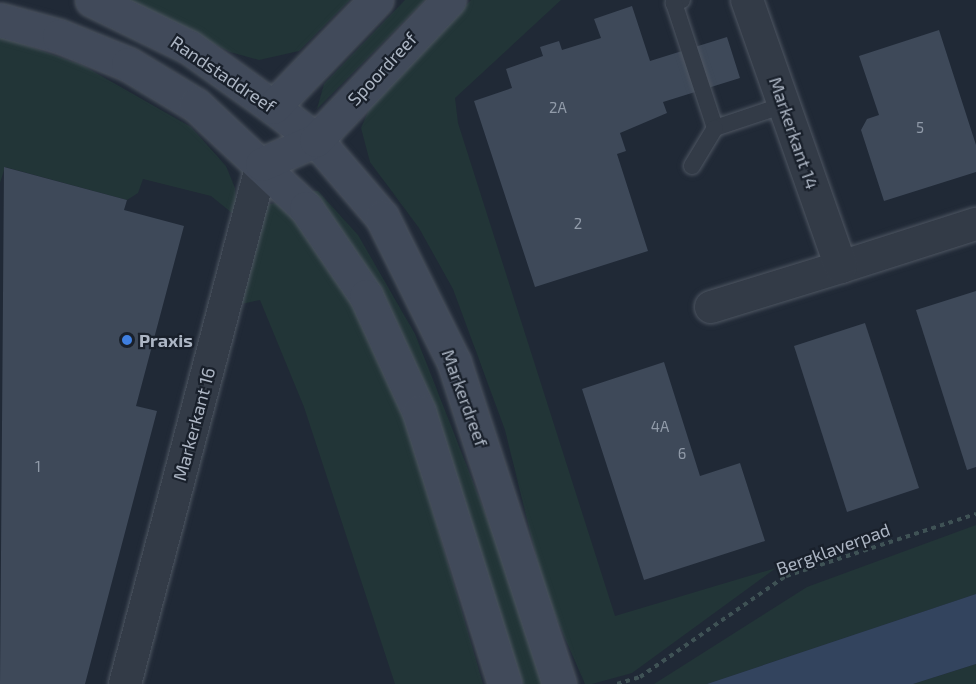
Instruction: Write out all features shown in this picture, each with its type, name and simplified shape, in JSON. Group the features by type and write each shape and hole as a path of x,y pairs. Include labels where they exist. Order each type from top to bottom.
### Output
{"main road":[{"name":"Randstaddreef","path":"92,0 189,47 316,140"},
{"path":"262,164 273,107 376,0"},
{"name":"Spoordreef","path":"316,140 449,0"},
{"path":"0,20 59,36 128,64 196,105 262,164 306,208 385,334 418,412 504,684"},
{"path":"262,164 316,140"},
{"name":"Markerdreef","path":"316,140 382,217 427,302 454,362 559,684"}],"street":[{"name":"Markerkant 14","path":"747,0 841,267"},
{"name":"Markerkant 16","path":"124,684 262,164"},
{"path":"711,307 976,224"}],"lane":[{"path":"682,0 674,3 715,128"},
{"path":"692,166 715,128 784,105"}],"path":[{"name":"Bergklaverpad","path":"617,684 640,677 786,576 976,514"}],"shaded area":[{"path":"127,0 350,0 299,51 259,60 230,52"},
{"path":"405,0 425,0 317,109 324,84"},
{"path":"471,0 561,0 455,98 458,123 615,616 776,568 632,673 592,684 585,684 545,592 505,430 453,289 419,228 370,162 361,128 373,100"},
{"path":"0,36 82,65 191,127 226,166 235,188 237,217 211,196 143,179 138,193 127,200 5,167 0,183"},
{"path":"309,191 318,191 358,235 415,334 499,548 542,684 523,684 399,328 381,292"},
{"path":"276,203 295,220 350,300 408,426 483,684 395,684 304,407 260,300 237,305 264,205"},
{"path":"976,525 976,594 707,684 654,684 807,587"},
{"path":"976,664 976,684 913,684"}],"water":[{"path":"976,594 976,664 913,684 707,684"}],"building":[{"path":"632,6 650,61 727,37 740,78 663,102 667,113 620,133 626,151 617,154 648,251 535,287 474,101 512,88 506,69 543,56 540,47 559,41 562,50 601,38 594,19"},
{"path":"939,30 976,145 976,172 884,201 861,130 867,119 879,115 859,56"},
{"path":"4,167 127,200 124,210 184,226 136,406 157,411 85,684 0,684"},
{"path":"976,291 976,467 967,470 916,310"},
{"path":"865,323 919,488 847,512 794,346"},
{"path":"664,362 700,476 740,463 765,541 644,580 582,389"}],"place":[{"name":"Praxis","path":"127,340"}]}
